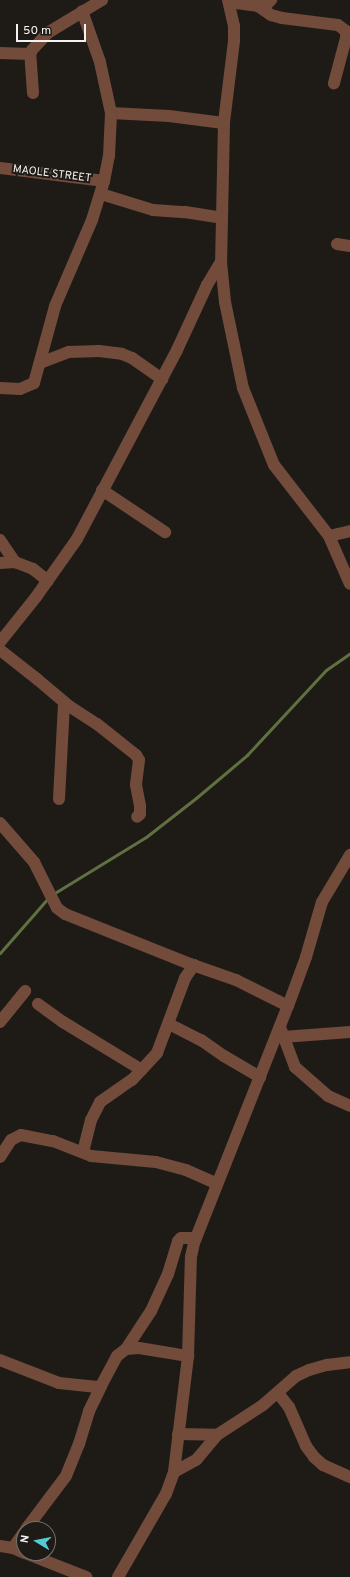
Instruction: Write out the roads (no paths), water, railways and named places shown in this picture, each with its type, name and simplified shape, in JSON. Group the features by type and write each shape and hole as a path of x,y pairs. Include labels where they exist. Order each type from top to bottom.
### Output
{"street":[{"path":"33,93 30,54 49,32 102,0"},
{"path":"271,0 267,4 258,6 229,1 234,26 234,41 224,123 220,262 225,302 245,395 274,464 329,536 350,584"},
{"path":"258,6 271,15 282,18 338,25 346,31 346,38 334,83"},
{"path":"0,388 20,389 34,383 56,306 92,220 104,181 109,156 111,113 100,62 82,11"},
{"path":"0,53 30,54"},
{"path":"111,113 168,116 224,123"},
{"name":"MAOLE STREET","path":"0,168 104,181"},
{"path":"101,194 153,210 185,212 222,218"},
{"path":"337,244 350,246"},
{"path":"0,642 48,581 77,539 162,378 207,285 220,262"},
{"path":"40,363 69,352 99,351 122,354 132,358 162,378"},
{"path":"102,490 165,532"},
{"path":"329,536 350,531"},
{"path":"0,540 15,562"},
{"path":"0,563 15,562 33,569 48,581"},
{"path":"0,650 64,702 98,724 136,755 139,760 136,785 140,806 140,814 137,817"},
{"path":"59,799 64,702"},
{"path":"0,822 34,862 58,908 66,914 194,965 236,980 288,1006"},
{"path":"118,1577 166,1494 174,1472 188,1356 191,1257 196,1238 260,1077 282,1032 288,1006 306,957 322,902 349,858"},
{"path":"83,1152 91,1120 100,1102 125,1086 157,1053 170,1024 185,978 194,965"},
{"path":"0,1022 25,991"},
{"path":"38,1004 63,1022 142,1070"},
{"path":"170,1024 201,1040 224,1056 260,1077"},
{"path":"282,1032 350,1032"},
{"path":"282,1032 295,1067 328,1096 350,1106"},
{"path":"0,1157 4,1142 21,1135 53,1141 104,1158 156,1162 186,1170 217,1184"},
{"path":"32,1521 66,1476 79,1444 89,1411 117,1356 126,1349 151,1311 168,1274 178,1241 181,1238 196,1238"},
{"path":"126,1349 139,1348 188,1356"},
{"path":"0,1360 59,1382 83,1386 101,1386"},
{"path":"174,1472 197,1459 217,1435 240,1422 278,1393 296,1376 326,1365 350,1362"},
{"path":"278,1393 289,1407 306,1446 314,1458 323,1465 350,1477"},
{"path":"178,1434 217,1435"},
{"path":"0,1546 16,1550"},
{"path":"46,1561 86,1577"}],"waterway":[{"path":"53,894 146,837 196,798 247,755 326,670 350,653"},
{"path":"0,953 49,897"}]}
